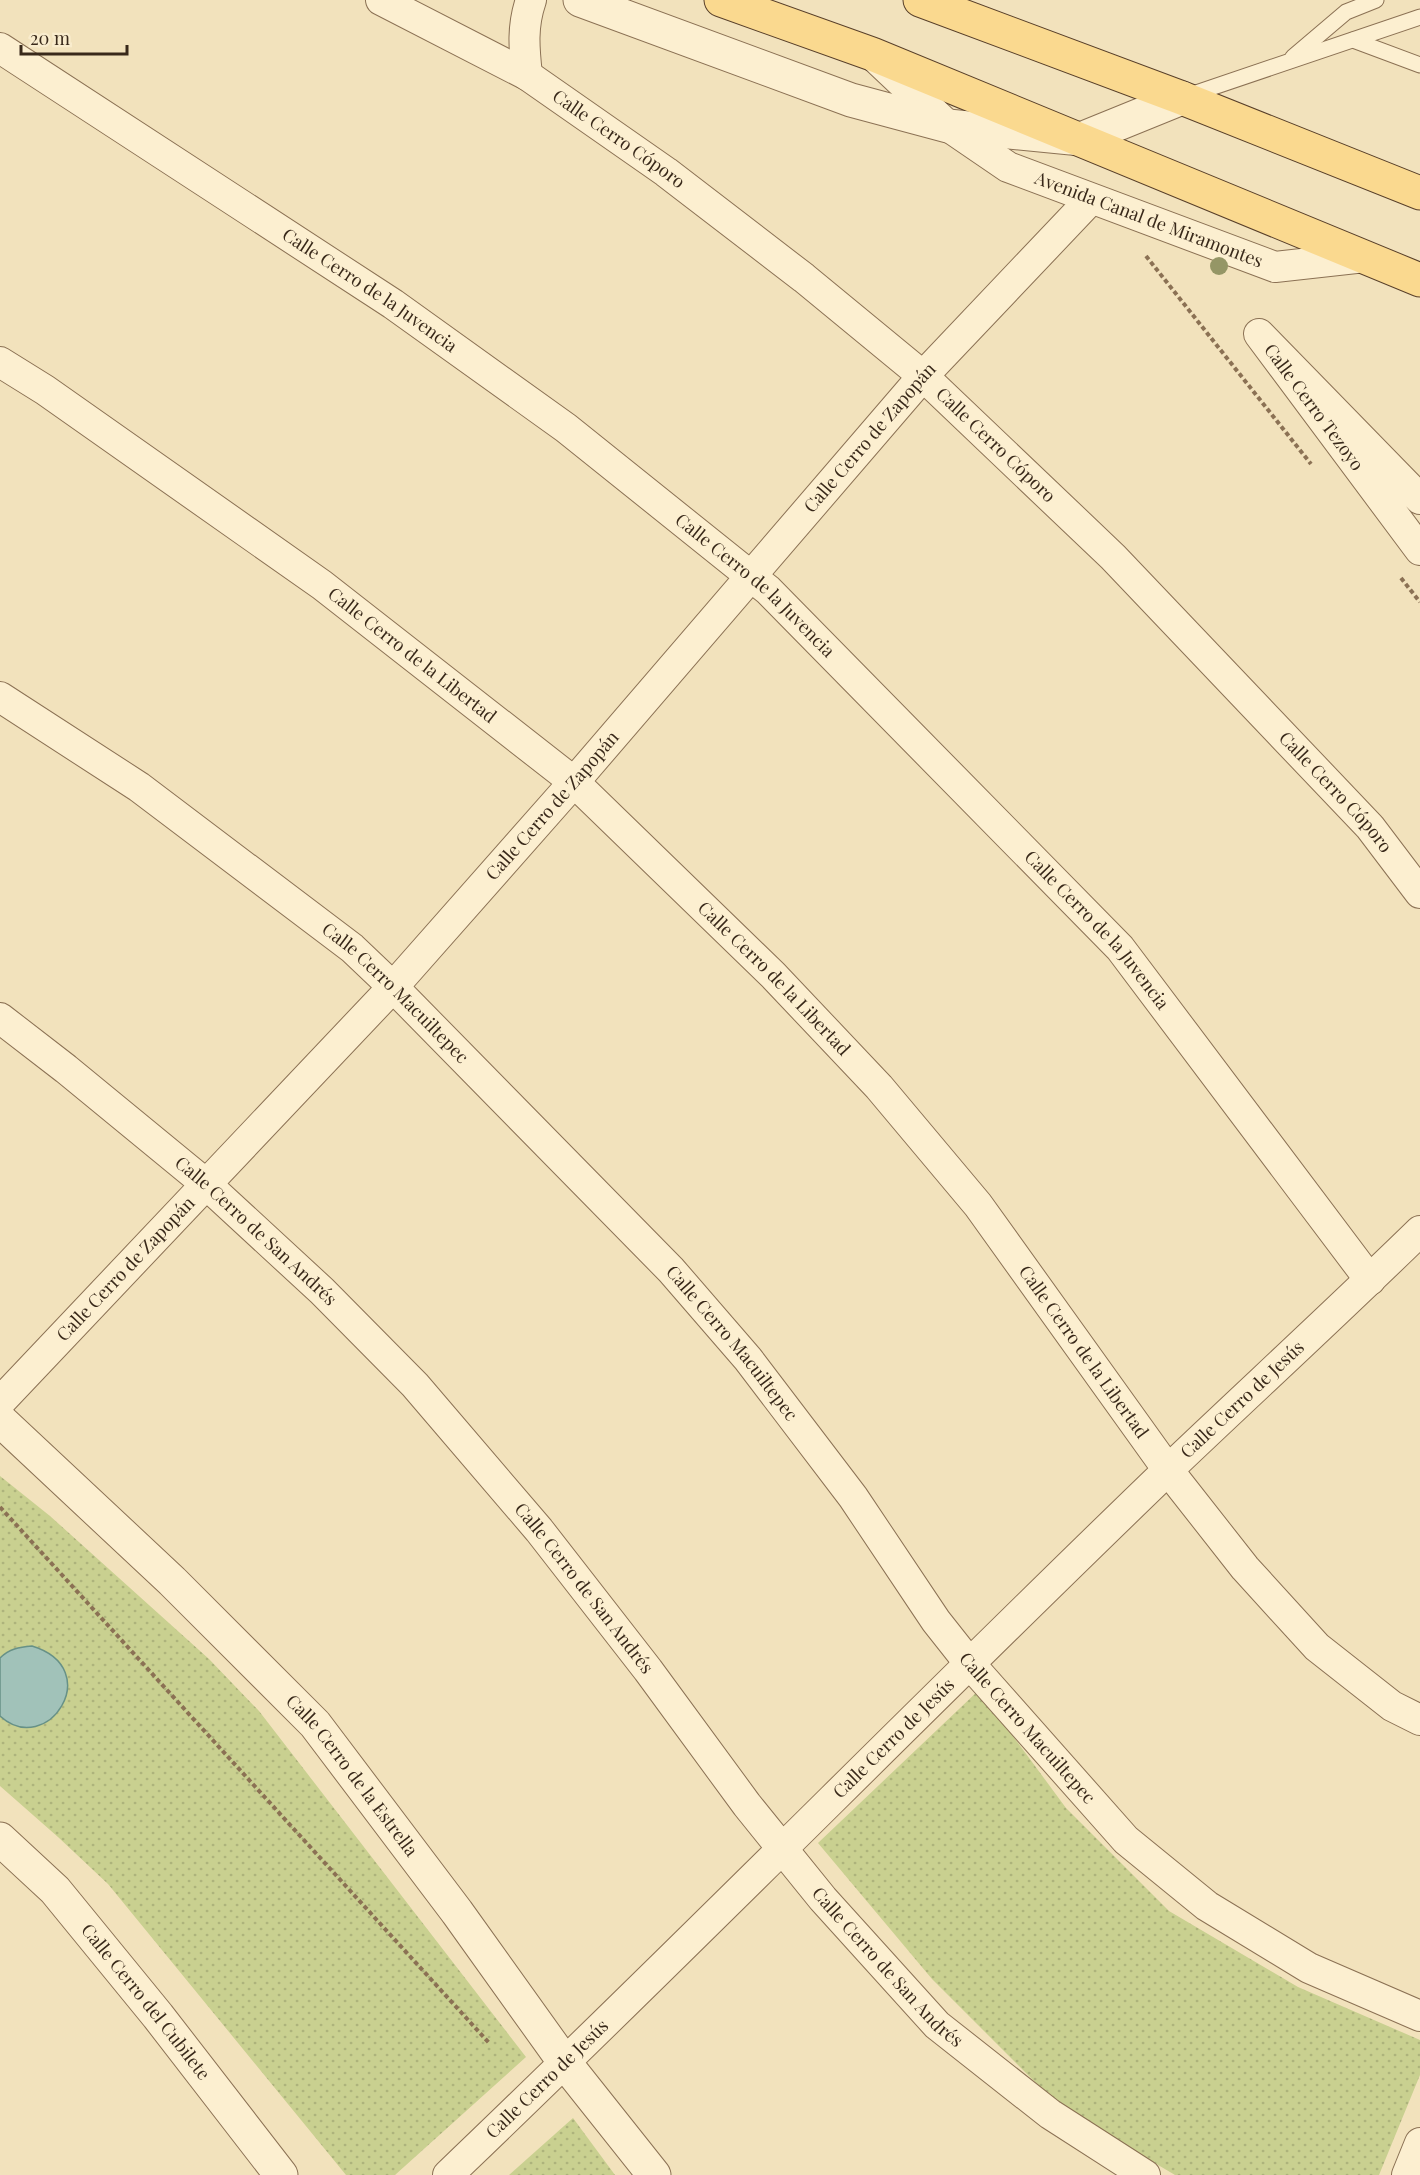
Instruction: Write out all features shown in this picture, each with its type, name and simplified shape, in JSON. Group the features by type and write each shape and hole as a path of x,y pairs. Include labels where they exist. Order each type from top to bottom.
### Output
{"main road":[{"name":"Avenida Canal de Miramontes","path":"722,0 872,54 1420,280"},
{"path":"920,0 1182,98 1420,193"}],"street":[{"name":"Calle Cerro Cóporo","path":"381,0 527,75 666,172 804,278 923,376 1113,557 1370,827 1420,893"},
{"path":"527,75 523,45 524,21 531,0"},
{"name":"Avenida Canal de Miramontes","path":"580,0 851,99 948,126 1081,139 1182,98"},
{"name":"Calle Cerro de la Juvencia","path":"0,48 393,304 566,428 768,590 1120,948 1370,1280"},
{"name":"Avenida Canal de Miramontes","path":"872,54 948,126 1008,167 1275,267 1365,257"},
{"name":"Calle Cerro de Zapopán","path":"0,1402 393,987 574,782 923,376 1091,199"},
{"name":"Calle Cerro Tezoyo","path":"1420,499 1259,334 1420,550"},
{"name":"Calle Cerro de la Libertad","path":"0,362 54,397 322,585 574,782 773,975 879,1087 978,1205 1168,1470 1245,1568 1317,1647 1392,1706 1420,1720"},
{"name":"Calle Cerro Macuiltepec","path":"0,697 139,788 352,948 393,987 671,1270 748,1359 853,1497 936,1621 970,1664 1126,1840 1208,1906 1309,1968 1420,2016"},
{"name":"Calle Cerro de San Andrés","path":"0,1018 206,1184 330,1300 414,1385 539,1530 648,1671 747,1805 823,1899 937,2025 1050,2114 1145,2175"},
{"name":"Calle Cerro de Jesús","path":"448,2175 565,2063 1168,1470 1420,1232"},
{"name":"Calle Cerro de la Estrella","path":"0,1420 172,1581 315,1724 457,1912 565,2063 654,2175"},
{"name":"Calle Cerro del Cubilete","path":"0,1839 55,1890 158,2016 281,2175"},
{"path":"1407,2175 1420,2144"}],"lane":[{"path":"1284,64 1346,12 1376,0"},
{"path":"1182,98 1420,17"},
{"path":"1353,40 1420,65"}],"path":[{"path":"1141,250 1317,472"},
{"path":"1398,574 1420,602"},
{"path":"0,1507 490,2044"}],"green space":[{"path":"0,1476 50,1516 209,1659 259,1711 526,2057 395,2175 346,2175 108,1884 0,1786"},
{"path":"979,1690 1066,1808 1169,1911 1298,1987 1420,2040 1420,2075 1379,2175 1175,2175 1060,2107 932,1979 818,1843"},
{"path":"573,2118 615,2175 509,2175"}],"water":[{"path":"32,1646 54,1657 65,1673 67,1690 62,1706 51,1719 35,1726 18,1726 0,1716 0,1658 14,1649"}]}
